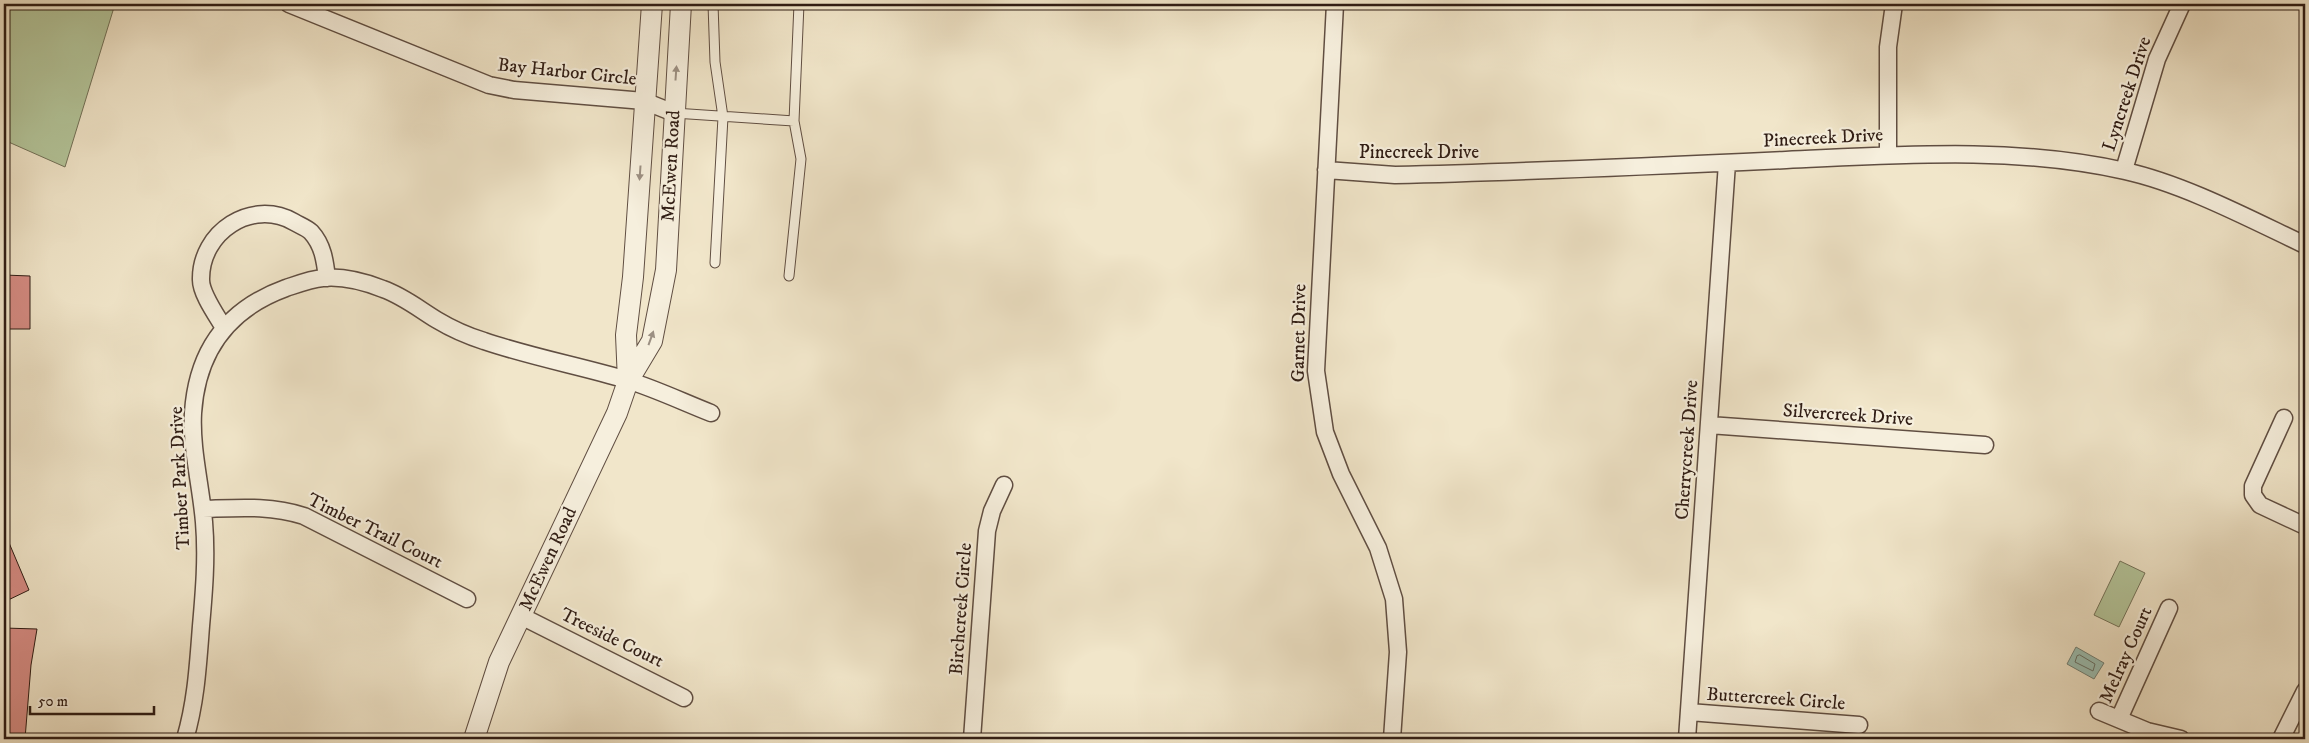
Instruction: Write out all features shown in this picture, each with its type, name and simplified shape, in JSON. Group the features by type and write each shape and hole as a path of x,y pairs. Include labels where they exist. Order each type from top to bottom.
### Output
{"street":[{"name":"Bay Harbor Circle","path":"289,4 490,85 514,90 644,101 674,113"},
{"name":"McEwen Road","path":"628,381 626,335 633,277 652,4"},
{"name":"McEwen Road","path":"474,739 500,662 617,413 628,381 652,340 666,270 681,4"},
{"name":"Garnet Drive","path":"1335,4 1316,340 1316,371 1319,402 1325,432 1341,474 1378,548 1394,599 1398,652 1392,739"},
{"path":"1888,154 1888,47 1894,4"},
{"name":"Lyncreek Drive","path":"2124,170 2156,59 2182,4"},
{"name":"Pinecreek Drive","path":"1326,170 1395,175 1727,163 1888,154 1981,153 2025,156 2124,170 2207,200 2305,245"},
{"name":"Cherrycreek Drive","path":"1687,739 1727,163"},
{"path":"224,328 211,307 201,282 204,258 223,228 252,213 283,216 310,231 323,253 327,278"},
{"name":"Timber Park Drive","path":"185,739 196,692 205,573 203,509 194,438 194,406 202,367 209,349 224,328 254,304 275,292 298,283 327,278 357,281 385,289 406,299 453,328 486,342 628,381 711,412"},
{"path":"2284,418 2253,486 2253,495 2260,505 2305,526"},
{"name":"Silvercreek Drive","path":"1708,426 1986,445"},
{"name":"Birchcreek Circle","path":"972,739 987,531 992,511 1004,485"},
{"name":"Timber Trail Court","path":"203,509 262,507 286,510 304,516 466,599"},
{"name":"Melray Court","path":"2119,719 2169,608"},
{"name":"Treeside Court","path":"521,616 684,698"},
{"path":"2281,739 2303,701"},
{"path":"2098,711 2147,731 2181,739"},
{"name":"Buttercreek Circle","path":"1689,712 1859,725"}],"lane":[{"path":"713,4 715,62 723,117 715,263"},
{"path":"789,276 802,159 794,121 799,4"},
{"path":"674,113 794,121"}],"green space":[{"path":"4,4 115,4 65,167 4,140"},
{"path":"2120,561 2145,573 2119,627 2094,615"}],"water":[{"path":"2076,647 2104,663 2094,679 2067,664"}],"building":[{"path":"4,275 30,276 30,329 4,329"},
{"path":"4,531 29,590 4,602"},
{"path":"4,628 37,629 31,665 25,739 4,739"}]}
